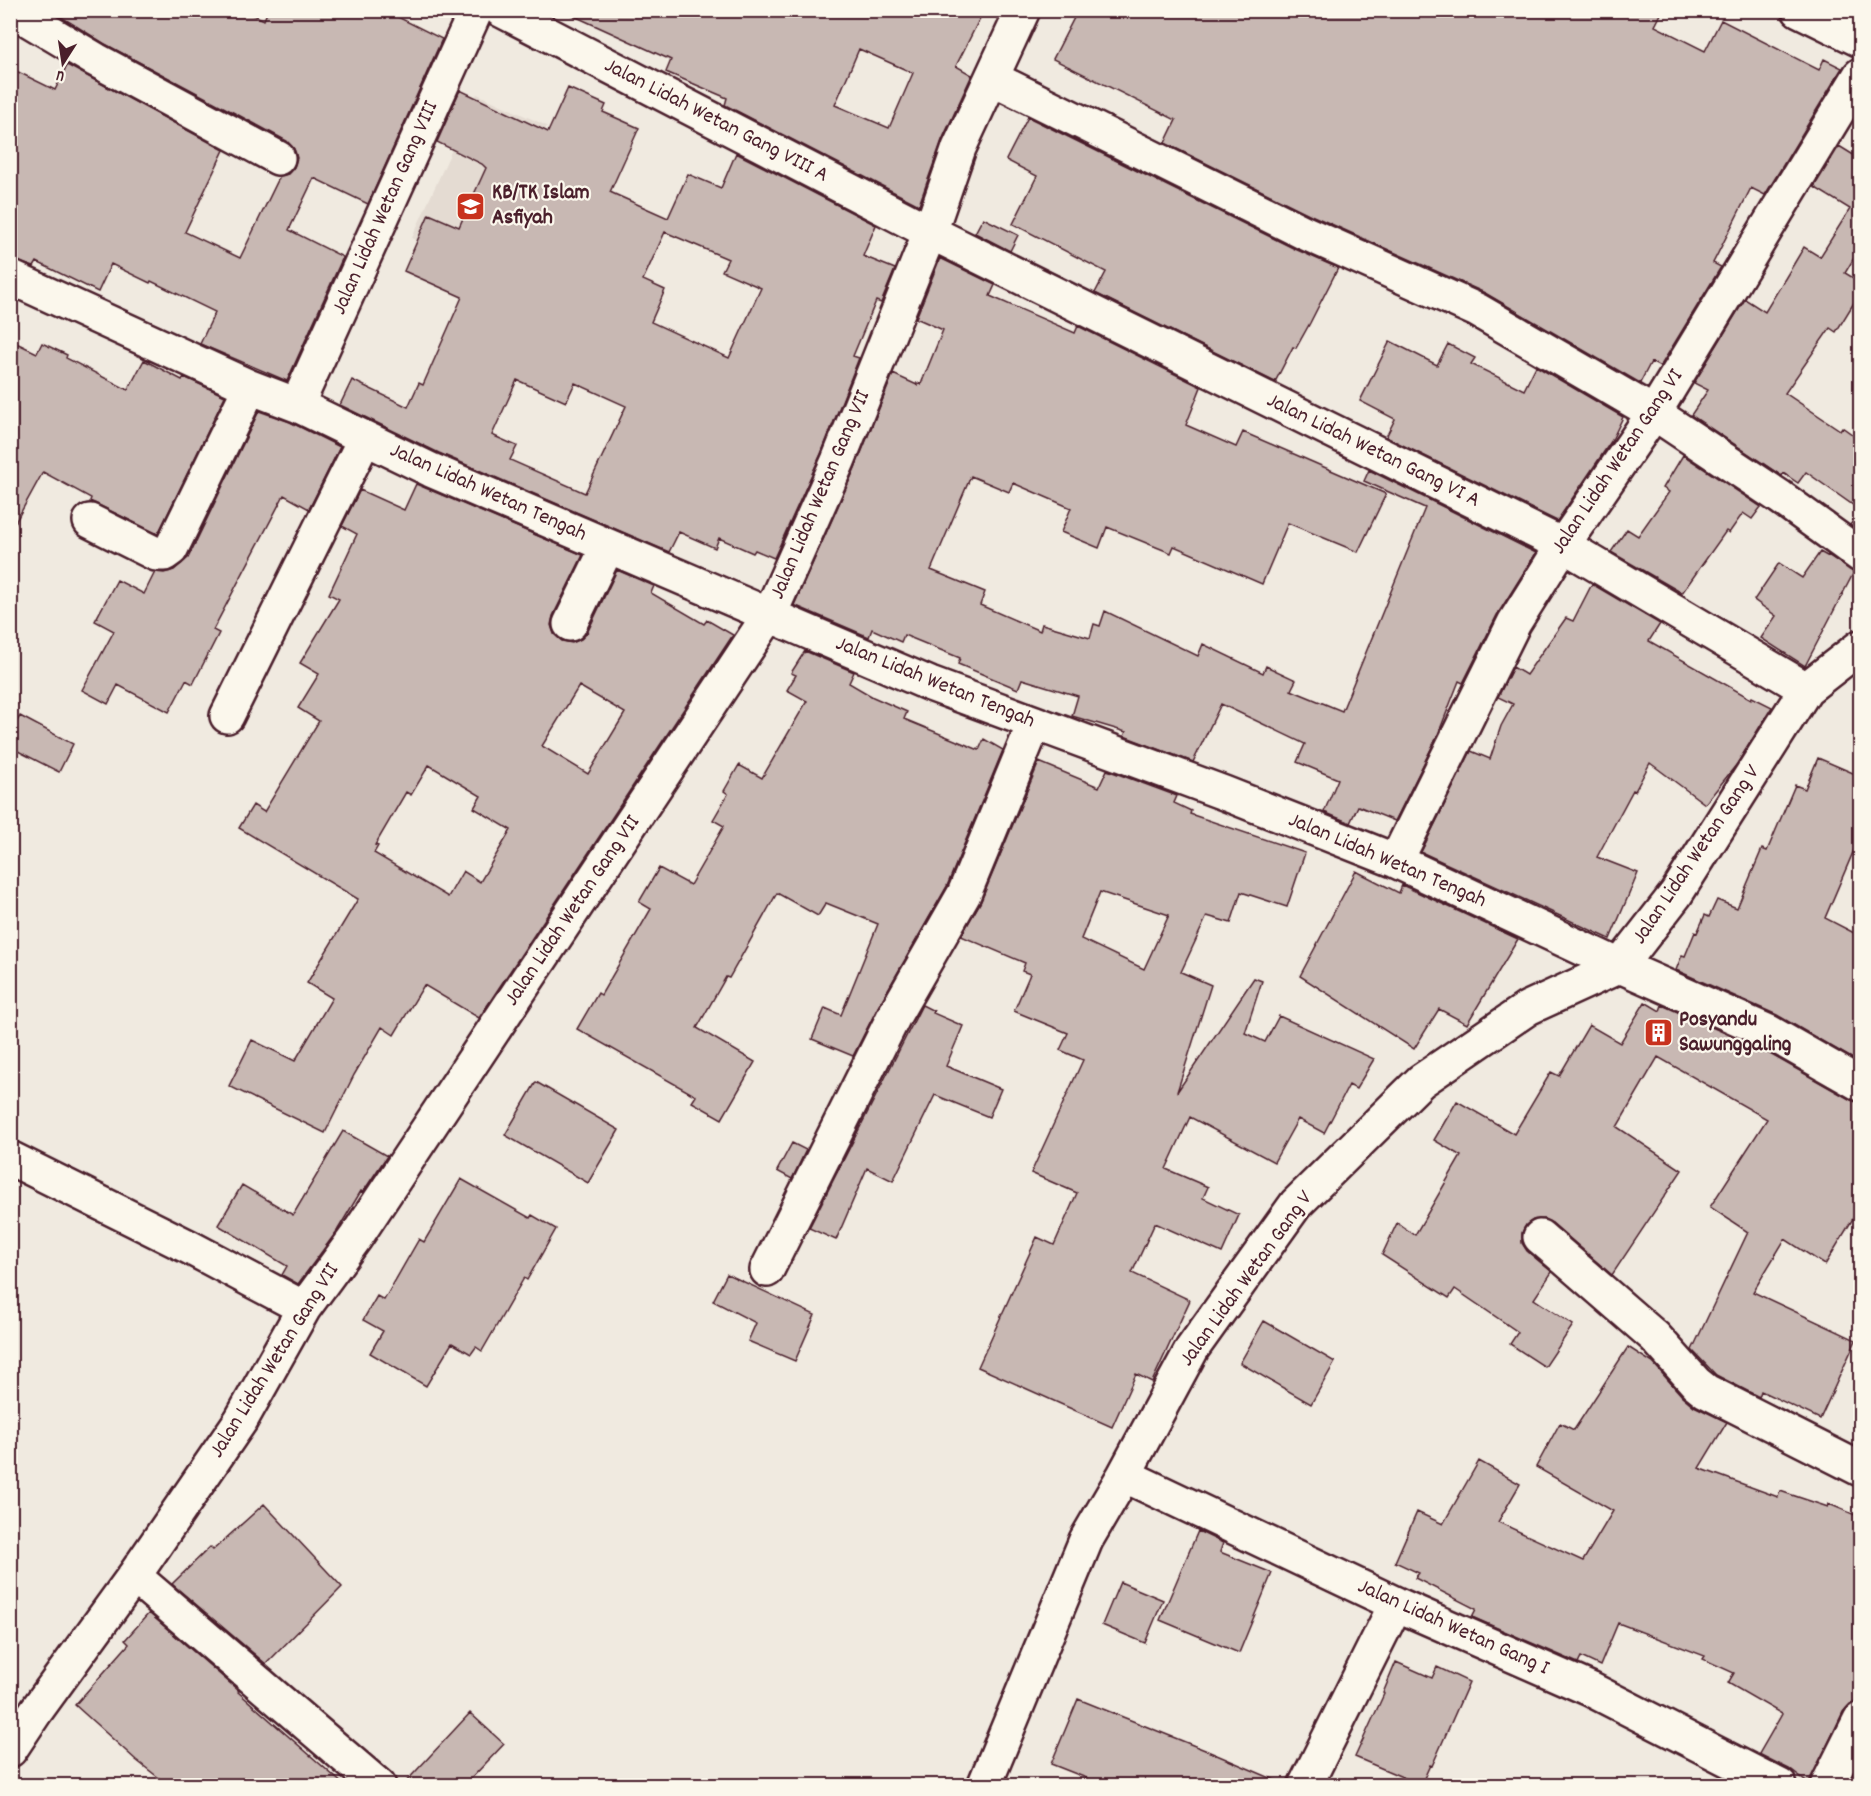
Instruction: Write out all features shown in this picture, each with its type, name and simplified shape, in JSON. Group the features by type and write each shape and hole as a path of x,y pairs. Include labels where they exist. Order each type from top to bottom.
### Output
{"street":[{"path":"12,10 96,60 278,158"},
{"name":"Jalan Lidah Wetan Gang VIII","path":"297,405 476,10"},
{"name":"Jalan Lidah Wetan Gang VIII A","path":"501,10 930,232"},
{"name":"Jalan Lidah Wetan Gang VII","path":"10,1750 134,1576 241,1420 304,1308 356,1237 770,614 838,460 930,232 959,148 1023,10"},
{"path":"1799,10 1860,40"},
{"name":"Jalan Lidah Wetan Gang VI","path":"1396,861 1514,623 1563,545 1653,413 1860,75"},
{"path":"992,78 1303,232 1477,310 1653,413 1780,497 1860,555"},
{"name":"Jalan Lidah Wetan Gang VI A","path":"930,232 1563,545 1806,689"},
{"name":"Jalan Lidah Wetan Tengah","path":"10,277 250,387 297,405 431,470 930,684 1224,793 1396,861 1620,966 1769,1032 1860,1084"},
{"path":"90,521 156,554 164,554 171,549 250,387"},
{"path":"227,716 365,438"},
{"path":"570,624 608,546"},
{"name":"Jalan Lidah Wetan Gang V","path":"984,1785 1086,1540 1192,1349 1296,1204 1421,1081 1528,1008 1620,966 1676,894 1806,689 1860,647"},
{"path":"768,1270 894,1017 964,894 1034,724"},
{"path":"10,1158 189,1247 304,1308"},
{"path":"1540,1238 1655,1337 1706,1391 1860,1469"},
{"name":"Jalan Lidah Wetan Gang I","path":"1124,1475 1396,1604 1590,1689 1780,1785"},
{"path":"134,1576 379,1785"},
{"path":"1305,1785 1396,1604"},
{"path":"1827,1785 1860,1720"}],"shaded area":[{"name":"KB/TK Islam Asfiyah","path":"477,94 547,126 526,172 487,272 412,238"}],"building":[{"path":"50,10 244,10 264,20 268,10 384,10 442,39 368,204 314,178 289,230 343,257 287,381 200,344 215,312 151,281 150,283 111,264 98,292 37,262 34,267 10,259 10,68 55,90 67,65 224,150 185,232 240,258 280,176 288,174 297,158 294,149 287,141 105,44"},
{"path":"561,10 984,10 956,66 972,75 942,140 919,205 725,105 727,98 666,72 671,60","holes":["859,49 913,73 889,128 835,105"]},
{"path":"1078,10 1663,10 1655,26 1705,51 1721,20 1819,70 1824,59 1842,68 1765,195 1751,188 1713,263 1721,267 1660,367 1651,362 1640,383 1485,293 1311,215 1165,143 1176,120 1053,59"},
{"path":"568,88 606,105 603,112 639,128 610,192 668,218 688,174 721,188 736,153 876,225 863,256 895,269 881,303 876,301 853,356 859,358 821,454 774,558 755,550 753,553 719,538 715,548 679,532 669,552 439,453 340,405 352,380 408,407 419,383 423,385 462,297 404,271 429,214 459,227 486,168 437,142 460,90 548,132","holes":["665,232 728,259 722,271 761,288 729,358 651,322 665,290 643,280","517,380 566,402 575,383 626,406 585,493 510,460 517,446 492,435"]},
{"path":"1028,117 1338,268 1310,323 1296,348 1293,347 1275,382 1095,293 1106,272 1013,224 1037,176 1006,160"},
{"path":"1839,146 1860,159 1860,248 1845,273 1860,282 1860,293 1836,332 1830,328 1785,393 1840,430 1842,427 1860,440 1860,510 1806,472 1798,483 1783,473 1782,476 1691,415 1708,390 1694,383 1745,299 1765,312 1804,247 1820,257 1850,209 1814,187"},
{"path":"983,218 1018,235 1010,251 975,233"},
{"path":"940,258 995,285 990,296 1075,333 1078,326 1201,387 1186,425 1236,447 1243,432 1386,494 1358,552 1288,523 1262,584 1174,546 1171,553 1107,527 1099,548 1061,532 1071,508 1013,483 1009,492 971,476 931,570 985,592 980,605 1040,631 1042,624 1090,638 1094,624 1100,626 1105,611 1198,656 1203,644 1263,673 1266,666 1296,680 1291,690 1342,711 1425,508 1364,481 1369,470 1536,553 1497,615 1463,683 1459,681 1437,737 1395,821 1358,806 1350,823 1324,812 1338,779 1297,762 1305,744 1221,704 1193,762 1124,736 1126,732 1072,716 1078,696 1022,679 1018,689 958,664 960,658 904,635 901,642 872,629 869,637 794,605 855,468 893,374 917,385 917,383 921,384 943,330 916,318"},
{"path":"10,340 37,353 42,343 128,390 144,360 182,380 184,377 225,396 158,534 90,501 91,498 43,472 10,532"},
{"path":"1390,341 1437,365 1448,344 1475,358 1471,364 1524,390 1536,366 1623,417 1612,440 1557,521 1386,437 1395,419 1360,401"},
{"path":"259,411 290,422 340,447 309,509 284,495 213,630 219,633 193,684 186,680 169,712 118,685 108,704 82,690 114,631 95,621 117,580 144,594 155,572 164,573 174,570 188,558"},
{"path":"1683,455 1761,507 1752,519 1743,513 1729,533 1726,531 1682,593 1611,552 1627,529 1638,536 1669,492 1663,488"},
{"path":"416,484 583,555 553,616 551,625 554,634 562,641 572,643 587,633 617,570 654,586 651,593 704,624 707,620 733,635 479,1018 424,985 394,1035 382,1027 354,1075 325,1133 229,1086 252,1040 295,1061 332,998 307,983 358,899 239,828 253,805 264,812 319,721 298,708 319,674 300,663 339,599 329,594 357,534 342,526 360,490 404,510","holes":["579,686 625,713 588,774 542,746","429,765 481,796 474,808 511,830 480,882 463,871 448,897 374,853 378,846 375,845 406,792 411,795"]},
{"path":"1860,511 1860,532 1850,525"},
{"path":"1820,552 1854,572 1805,666 1761,638 1776,616 1754,600 1779,563 1802,578"},
{"path":"1592,584 1660,624 1649,641 1751,699 1752,697 1772,707 1737,764 1705,804 1650,763 1597,857 1638,873 1610,939 1421,852 1471,751 1490,759 1501,726 1513,704 1498,697 1513,667 1526,675 1566,618 1573,621"},
{"path":"805,651 854,672 849,683 907,712 904,719 979,750 984,739 1003,750 947,886 878,1007 853,1056 812,1039 825,1008 841,1015 878,924 826,903 818,916 777,893 729,978 726,977 697,1028 755,1062 722,1119 692,1102 696,1096 577,1029 598,993 601,995 651,909 639,902 659,868 690,885 724,826 713,820 728,794 724,791 739,765 762,778 807,701 787,690 796,675 791,673"},
{"path":"20,716 73,744 59,772 10,747 10,733"},
{"path":"1818,758 1860,776 1860,836 1825,918 1860,936 1860,1063 1777,1015 1676,970 1695,932 1697,933 1705,915 1709,917 1717,900 1737,908 1762,849 1767,851 1795,785 1805,789"},
{"path":"1039,762 1099,787 1107,770 1177,796 1174,803 1191,811 1190,814 1305,853 1287,907 1241,892 1231,923 1207,916 1181,972 1211,985 1177,1092 1254,978 1262,981 1245,1033 1265,1042 1279,1016 1374,1059 1356,1089 1349,1085 1324,1133 1298,1119 1274,1162 1190,1117 1166,1169 1208,1187 1203,1198 1239,1215 1222,1253 1155,1223 1132,1273 1190,1300 1152,1382 1136,1374 1112,1427 978,1367 1037,1237 1054,1245 1077,1193 1031,1173 1083,1060 1060,1050 1068,1033 1014,1011 1030,974 1022,971 1025,963 961,936 981,901","holes":["1100,892 1169,915 1144,969 1081,939"]},
{"path":"1356,871 1399,893 1402,885 1518,939 1467,1024 1439,1009 1414,1049 1300,976"},
{"path":"1645,1002 1660,1011 1662,1005 1761,1049 1860,1103 1860,1207 1825,1265 1785,1239 1753,1292 1856,1340 1820,1419 1761,1391 1759,1397 1716,1375 1692,1350 1748,1232 1710,1207 1767,1119 1658,1057 1617,1127 1682,1170 1612,1275 1552,1223 1544,1219 1533,1220 1526,1225 1522,1233 1522,1243 1527,1251 1552,1272 1534,1299 1573,1325 1545,1367 1510,1344 1518,1332 1455,1289 1449,1298 1382,1255 1397,1223 1415,1235 1461,1156 1434,1140 1457,1101 1514,1134 1551,1072 1559,1076 1589,1025 1620,1043"},
{"path":"922,1005 934,1011 933,1013 963,1026 946,1066 1001,1089 989,1117 935,1095 893,1181 867,1168 836,1240 809,1228"},
{"path":"536,1082 619,1130 588,1183 505,1135"},
{"path":"343,1131 387,1156 298,1284 282,1275 287,1266 218,1225 242,1185 293,1215"},
{"path":"792,1143 806,1150 792,1179 777,1171"},
{"path":"461,1179 530,1218 532,1215 556,1229 527,1280 524,1278 482,1351 476,1347 471,1354 452,1343 426,1386 370,1353 383,1331 363,1320 377,1296 384,1300 419,1239 424,1242"},
{"path":"727,1274 815,1315 795,1361 748,1341 756,1323 713,1301"},
{"path":"1264,1321 1335,1362 1311,1404 1240,1363"},
{"path":"1628,1347 1653,1363 1694,1406 1727,1422 1699,1468 1778,1497 1780,1491 1828,1507 1829,1504 1860,1517 1860,1702 1850,1704 1843,1712 1809,1784 1789,1769 1759,1754 1782,1714 1728,1683 1734,1673 1703,1659 1705,1656 1618,1623 1600,1666 1581,1657 1578,1663 1472,1617 1476,1609 1415,1578 1419,1573 1395,1562 1417,1512 1443,1524 1479,1461 1520,1484 1498,1522 1583,1561 1613,1511 1536,1467 1560,1423 1574,1430"},
{"path":"264,1504 342,1587 266,1664 172,1584 210,1547 213,1550"},
{"path":"1198,1531 1223,1543 1220,1552 1272,1573 1239,1653 1160,1620"},
{"path":"1120,1582 1163,1600 1145,1643 1102,1625"},
{"path":"149,1613 344,1785 168,1785 136,1760 75,1705 129,1644 125,1640"},
{"path":"1396,1662 1432,1678 1437,1667 1469,1682 1432,1766 1430,1765 1421,1785 1355,1757"},
{"path":"1078,1699 1287,1785 1104,1785 1051,1764"},
{"path":"470,1713 504,1744 465,1785 403,1785"}],"place":[{"name":"KB/TK Islam Asfiyah","path":"471,206"},
{"name":"Posyandu Sawunggaling","path":"1658,1033"}]}
